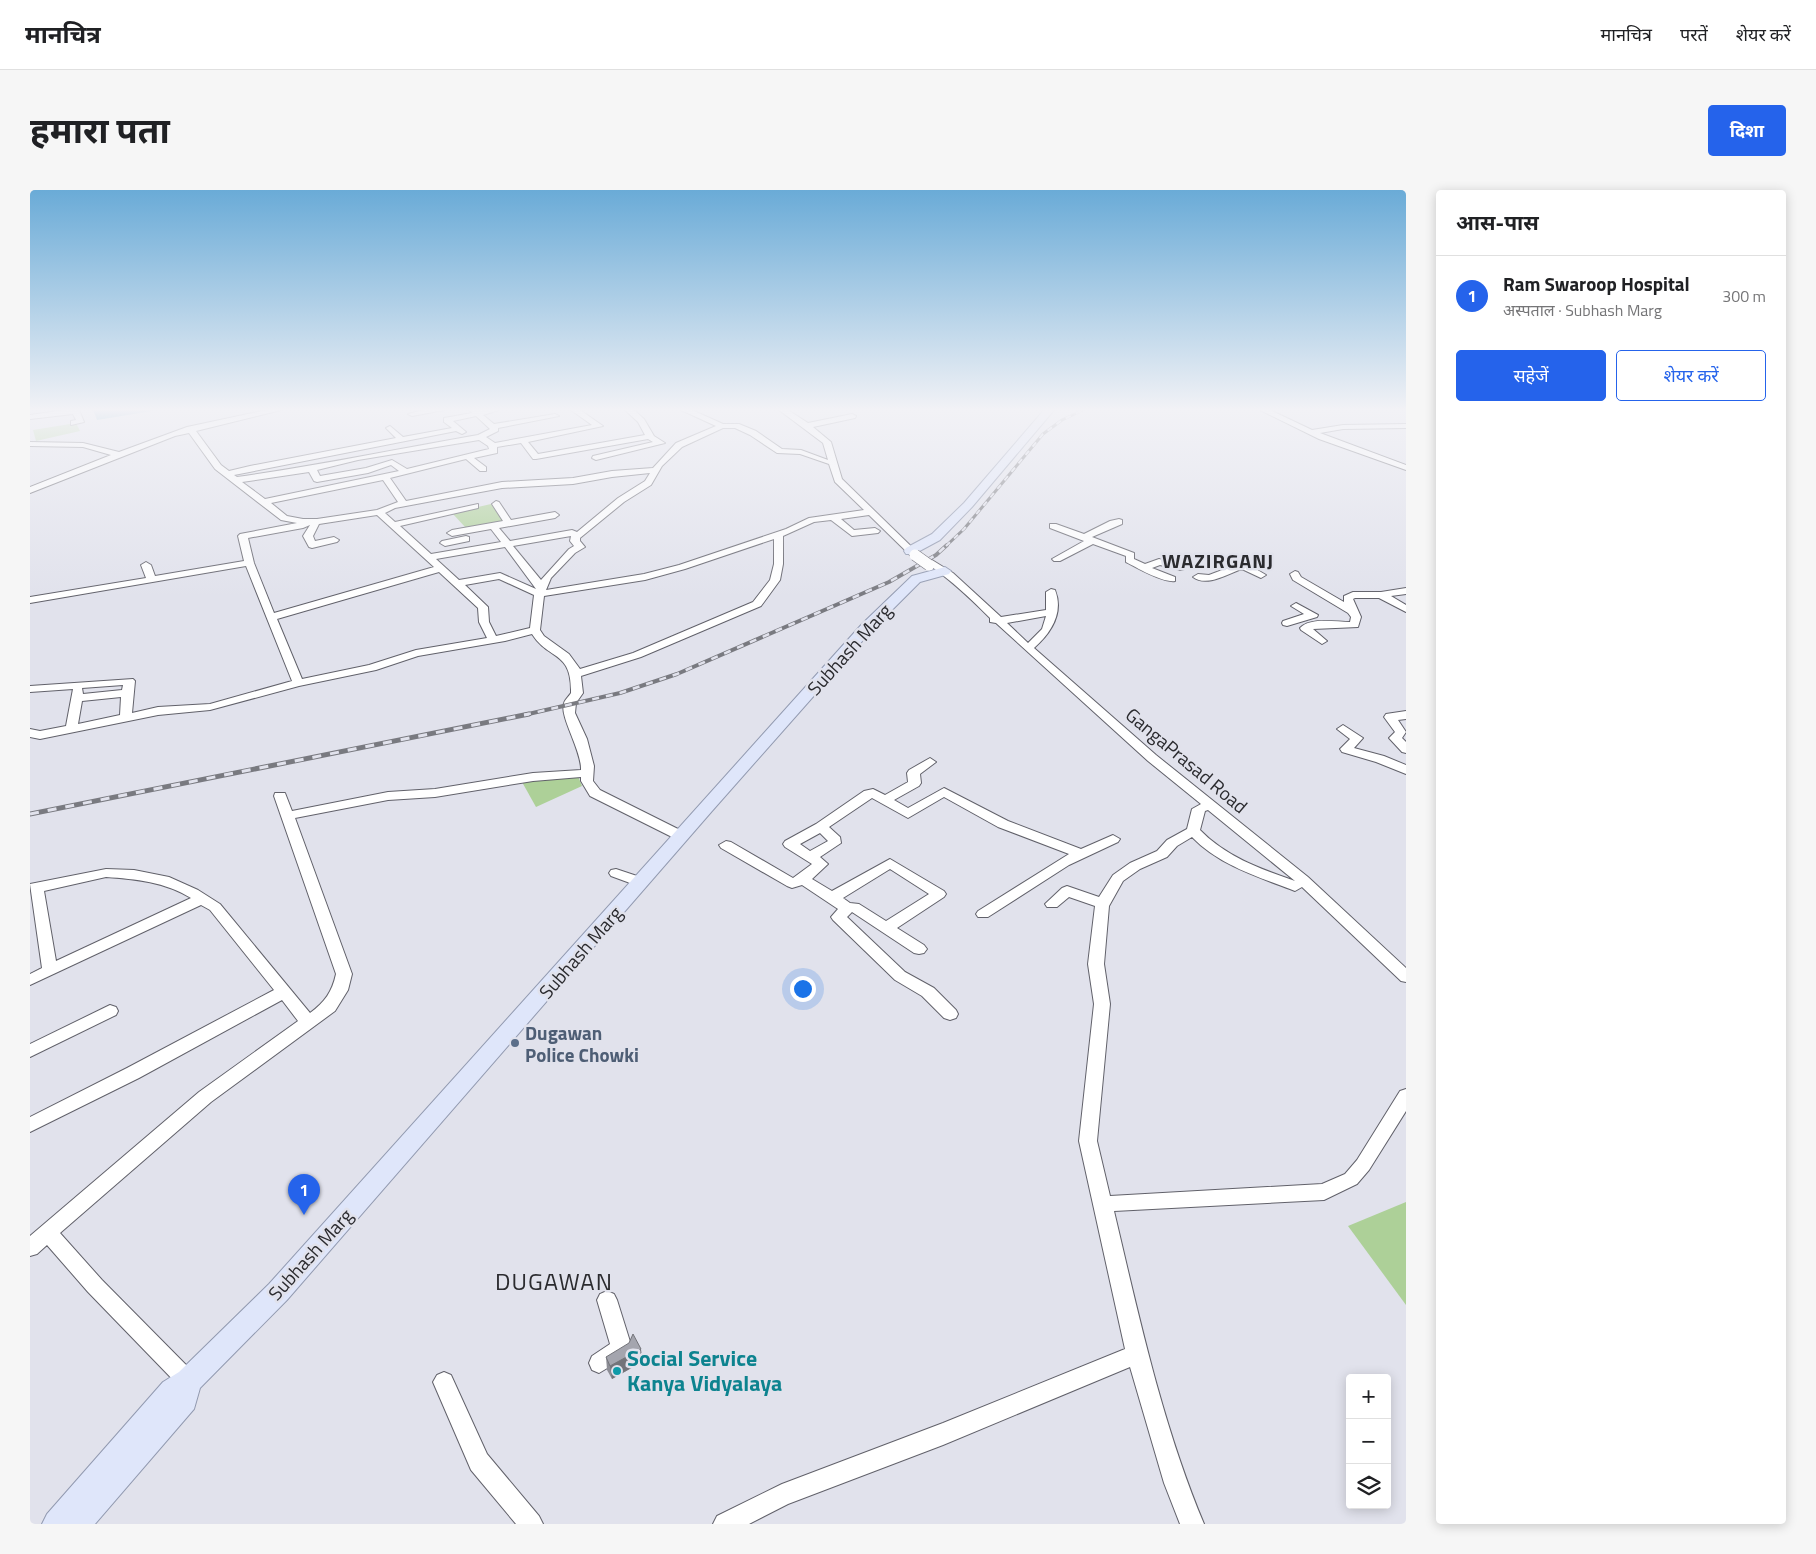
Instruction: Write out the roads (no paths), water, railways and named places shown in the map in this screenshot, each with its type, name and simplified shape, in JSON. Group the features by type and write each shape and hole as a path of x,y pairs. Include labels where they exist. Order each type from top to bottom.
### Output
{"main road":[{"path":"914,552 942,532 996,472"},
{"name":"Subhash Marg","path":"76,1524 184,1400 188,1381 278,1292 867,627 905,588 916,579 937,568"},
{"path":"58,1524 172,1391 188,1381"}],"street":[{"path":"30,490 75,472"},
{"path":"225,472 284,518 316,523"},
{"path":"232,477 241,472"},
{"path":"232,477 279,472"},
{"path":"314,472 318,479 355,472"},
{"path":"264,502 405,472"},
{"path":"298,683 249,563 243,536 379,512 404,504 502,485 573,481 632,472"},
{"path":"655,472 648,483 621,500 578,535 575,541 580,547 572,551 547,577 541,591 535,630 540,638 565,656 575,674 577,693 570,703 568,713 580,735 588,766 588,781 595,793 681,836"},
{"path":"836,472 838,480 870,512 914,552 937,568"},
{"path":"841,472 845,480 914,552"},
{"path":"385,477 404,504"},
{"path":"496,504 509,523"},
{"path":"452,533 456,522 475,506"},
{"path":"379,512 483,607 484,622 493,640"},
{"path":"500,576 541,591 645,577 682,567 778,534 812,520 870,512"},
{"path":"445,543 496,529 509,523 556,515"},
{"path":"833,517 852,533 874,531"},
{"path":"393,525 456,522 496,529 528,570 541,591"},
{"path":"1057,559 1113,523 1119,522"},
{"path":"316,523 308,536 312,545 334,540"},
{"path":"1053,526 1121,560"},
{"path":"430,558 572,533 578,535"},
{"path":"575,674 636,655 758,604 771,591 779,569 778,534"},
{"path":"1086,542 1131,556 1129,560 1172,579"},
{"path":"1144,568 1158,562 1181,567"},
{"path":"30,600 249,563"},
{"path":"146,565 152,580"},
{"path":"1198,577 1210,578 1238,567 1246,567 1261,575"},
{"path":"271,617 442,568"},
{"name":"GangaPrasad Road","path":"937,568 998,618 1028,648 1152,758 1303,880 1406,977"},
{"path":"458,583 528,570"},
{"path":"1295,574 1296,578 1352,610"},
{"path":"1322,641 1305,628 1313,625 1354,625 1356,617 1348,598 1353,595 1381,595 1406,591"},
{"path":"1028,648 1046,633 1052,612 1052,592"},
{"path":"1381,595 1406,609"},
{"path":"1288,623 1313,615 1296,606"},
{"path":"999,621 1052,612"},
{"path":"1303,618 1313,625"},
{"path":"30,733 40,735 158,711 210,707 298,683 372,668 416,653 493,640 535,630"},
{"path":"30,689 129,681 126,718"},
{"path":"71,729 79,685"},
{"path":"76,698 127,693"},
{"path":"1406,715 1390,717 1401,733 1395,738 1406,749"},
{"path":"1343,730 1357,738 1346,749 1406,767"},
{"path":"1406,754 1399,756 1406,767"},
{"path":"886,800 915,782 913,773 930,762"},
{"path":"287,816 388,796 435,793 533,777 588,773"},
{"path":"726,845 792,883 803,879 821,864 790,844 869,794 873,793 908,814 944,792 1003,824 1081,854"},
{"path":"30,1248 205,1097 329,1007 340,990 344,974 280,796"},
{"path":"1192,1524 1175,1483 1137,1354 1088,1141 1102,1004 1096,964 1103,904 1118,878 1135,866 1162,854 1172,843 1193,831 1199,809 1210,805"},
{"path":"810,857 834,843 835,840 821,826"},
{"path":"1193,831 1199,838 1216,850 1247,867 1295,886"},
{"path":"982,914 1064,862 1114,839"},
{"path":"832,898 890,863 939,894 886,928"},
{"path":"50,971 33,888 106,873 134,874 170,882 214,907 308,1022"},
{"path":"616,873 641,882"},
{"path":"803,879 848,908"},
{"path":"1052,904 1067,890 1103,904"},
{"path":"30,980 201,898"},
{"path":"919,949 854,907 848,908 838,917 900,976 928,992 950,1014"},
{"path":"30,1125 133,1073 284,992"},
{"path":"30,1051 110,1011"},
{"path":"1104,1204 1324,1192 1351,1179 1363,1165 1406,1096"},
{"path":"47,1232 95,1286 188,1381"},
{"path":"599,1363 622,1348 606,1300"},
{"path":"725,1524 782,1495 943,1434 1137,1354"},
{"path":"444,1382 479,1462 531,1524"}],"railway":[{"path":"946,546 964,529 1011,472"},
{"path":"524,715 620,693 677,674 889,582 936,555 947,545"},
{"path":"30,814 529,714"}],"place":[{"name":"Dugawan Police Chowki","path":"515,1043"},
{"name":"Ram Swaroop Hospital","path":"304,1215"},
{"name":"Social Service Kanya Vidyalaya","path":"617,1371"}],"district":[{"name":"WAZIRGANJ","path":"1218,560"},
{"name":"DUGAWAN","path":"554,1281"}]}
